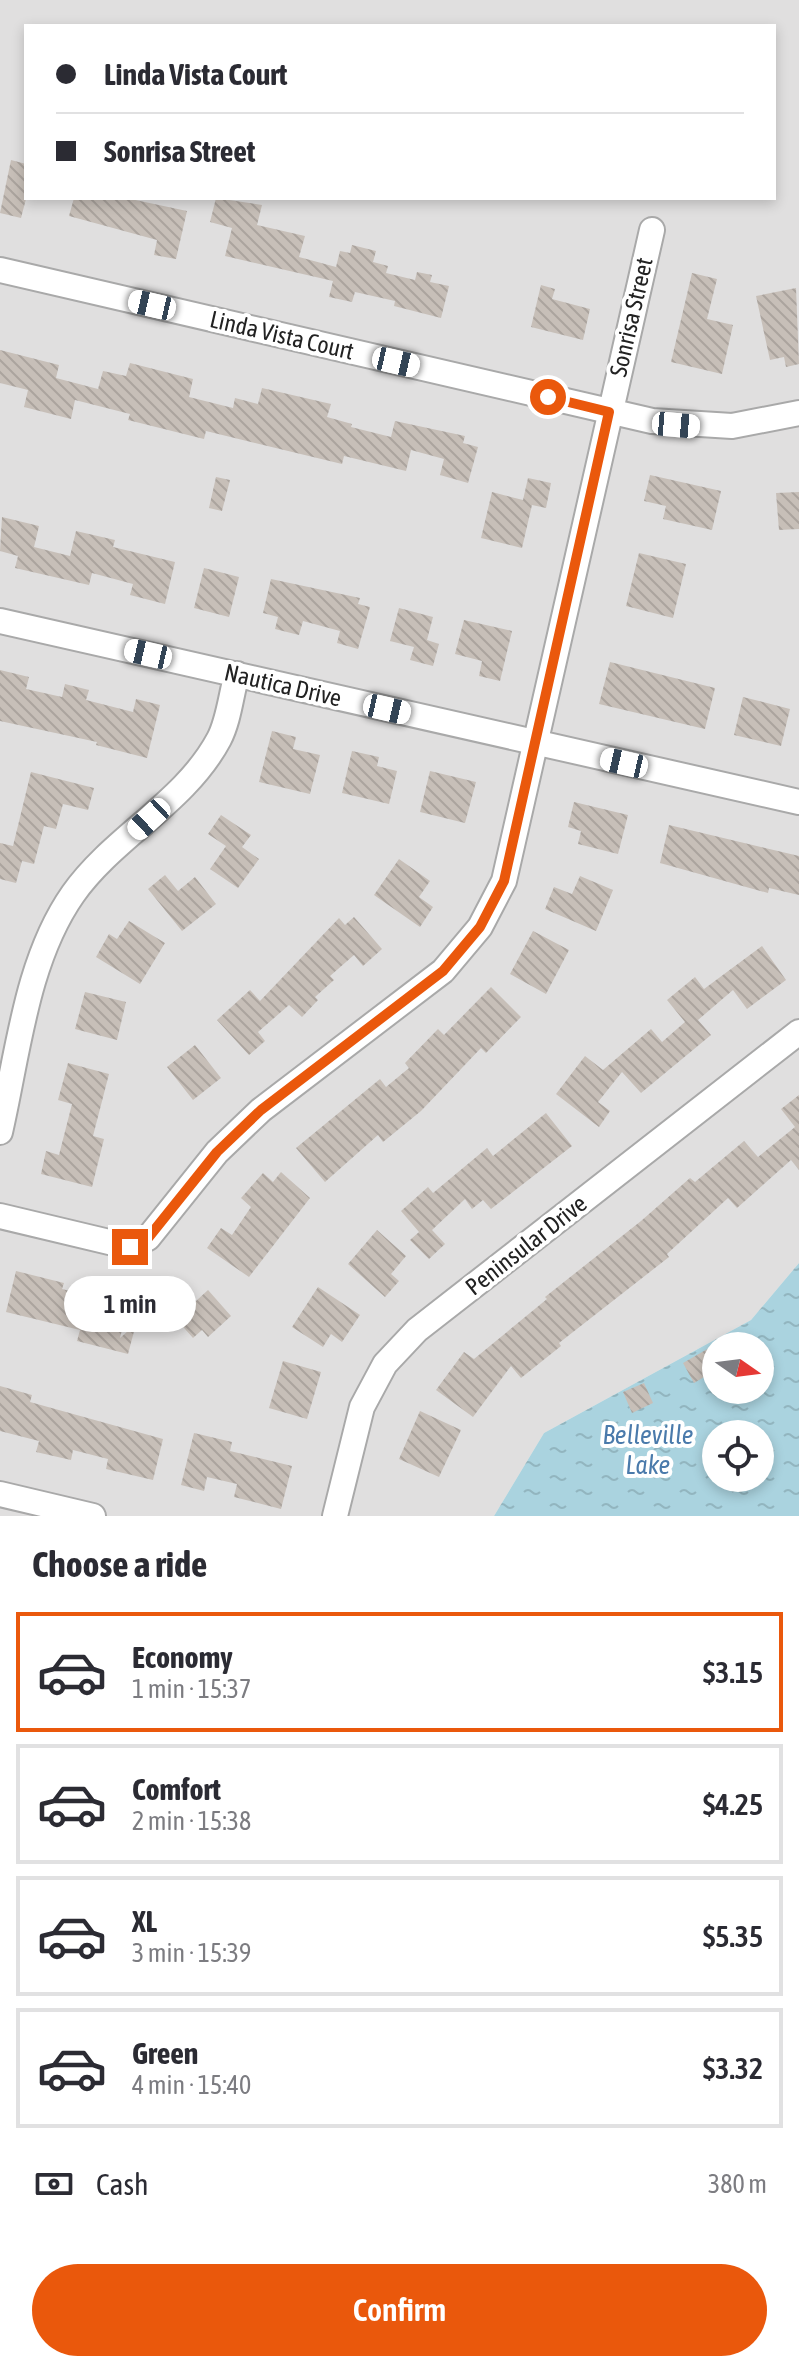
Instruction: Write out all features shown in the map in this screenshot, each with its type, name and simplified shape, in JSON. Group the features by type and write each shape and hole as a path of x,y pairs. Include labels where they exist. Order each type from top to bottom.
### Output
{"street":[{"name":"Sonrisa Street","path":"0,1216 130,1247 148,1238 217,1152 261,1110 443,971 480,927 504,881 652,230"},
{"name":"Linda Vista Court","path":"0,270 609,412 700,427 732,426 799,413"},
{"name":"Nautica Drive","path":"0,621 799,802"},
{"path":"0,1132 36,974 50,933 74,892 188,783 220,737 237,674"},
{"name":"Peninsular Drive","path":"335,1516 362,1407 385,1364 417,1330 799,1032"},
{"path":"0,1494 93,1516"}],"shaded area":[{"path":"0,0 799,0 799,1263 751,1320 729,1332 702,1332 702,1347 544,1433 494,1516 0,1516"}],"water":[{"name":"Belleville Lake","path":"799,1263 799,1516 494,1516 544,1433 702,1347 702,1404 774,1404 774,1332 729,1332 751,1320"}],"building":[{"path":"11,160 24,163 26,200 21,218 0,213"},
{"path":"73,200 135,200 187,211 176,259 154,255 157,240 69,216"},
{"path":"216,200 262,205 257,225 305,236 299,257 336,267 340,251 350,253 352,245 376,251 373,262 388,266 386,273 415,280 417,272 432,275 430,282 449,286 441,318 394,306 395,301 355,292 352,302 329,297 333,281 225,256 232,228 210,222"},
{"path":"692,273 717,279 707,319 733,325 722,374 671,362"},
{"path":"541,285 555,289 552,299 590,309 583,340 531,327"},
{"path":"796,288 799,364 786,367 784,357 770,360 756,296"},
{"path":"0,350 59,365 56,378 98,389 103,371 126,376 130,363 193,379 189,397 233,408 235,398 258,404 262,388 331,404 327,417 352,424 351,427 391,437 395,421 465,436 463,443 478,447 468,483 440,475 444,459 411,450 406,471 344,456 342,464 206,431 204,439 128,420 130,414 75,400 71,419 24,407 28,390 0,383"},
{"path":"650,475 721,491 712,530 663,519 666,506 644,501"},
{"path":"216,477 230,480 222,511 209,508"},
{"path":"528,478 551,483 546,508 532,505 522,548 481,538 492,492 523,500"},
{"path":"799,492 799,529 779,530 776,493"},
{"path":"2,517 39,526 34,547 70,556 76,531 115,540 113,547 175,562 165,604 130,595 133,584 92,573 89,585 15,568 18,556 0,551"},
{"path":"639,553 686,564 673,618 626,606"},
{"path":"204,568 239,577 229,617 194,608"},
{"path":"271,579 360,598 358,604 370,607 358,649 337,643 340,631 303,621 299,635 275,629 278,617 263,613"},
{"path":"399,608 433,617 427,640 439,644 433,666 410,660 414,647 390,641"},
{"path":"464,620 512,631 500,681 479,676 482,661 455,654"},
{"path":"610,662 715,688 705,729 599,704"},
{"path":"0,670 29,677 26,689 62,697 65,684 89,690 86,700 133,712 136,699 160,705 147,758 96,745 97,742 0,721"},
{"path":"743,697 790,709 781,746 734,735"},
{"path":"272,731 296,737 293,749 320,755 310,794 259,782"},
{"path":"352,751 379,757 377,766 397,771 389,804 342,793"},
{"path":"430,771 476,782 465,823 420,812"},
{"path":"31,772 94,788 88,810 63,804 56,829 44,826 34,864 22,861 16,883 0,879 0,843 13,846"},
{"path":"574,802 628,815 618,854 578,844 581,831 568,827"},
{"path":"221,815 251,835 242,847 259,859 238,888 210,869 226,846 208,834"},
{"path":"669,825 799,856 799,895 769,888 768,893 660,863"},
{"path":"399,859 430,881 419,897 433,907 420,927 374,895"},
{"path":"165,875 178,891 195,877 216,904 182,931 148,889"},
{"path":"580,876 613,890 596,931 545,909 554,887 572,894"},
{"path":"354,917 382,949 363,966 354,955 330,976 334,980 315,997 318,1000 302,1017 289,1005 258,1032 265,1041 249,1055 217,1020 250,990 260,1001 339,918 345,925"},
{"path":"129,921 165,943 140,984 96,957 109,934 117,939"},
{"path":"533,931 569,950 546,994 510,974"},
{"path":"762,946 786,980 747,1009 733,990 698,1020 711,1035 641,1093 622,1072 598,1102 610,1111 599,1127 556,1094 585,1056 603,1070 651,1029 662,1042 685,1022 667,1000 695,977 704,989"},
{"path":"491,987 521,1017 486,1053 481,1048 421,1111 383,1142 378,1135 325,1182 296,1148 380,1079 386,1087 409,1068 405,1063 438,1029 444,1035"},
{"path":"85,992 126,1002 117,1040 75,1029"},
{"path":"195,1045 221,1078 193,1100 167,1067"},
{"path":"68,1063 109,1074 93,1136 104,1139 92,1187 41,1174 46,1151 59,1155 72,1104 58,1100"},
{"path":"799,1095 799,1170 791,1160 737,1208 728,1198 667,1254 669,1257 559,1343 561,1346 521,1378 511,1366 473,1417 436,1390 464,1352 474,1359 690,1178 695,1182 744,1141 758,1157 795,1127 781,1109"},
{"path":"546,1113 572,1146 491,1209 483,1200 472,1209 465,1199 432,1230 445,1244 429,1259 410,1240 419,1232 401,1211 428,1187 433,1193 487,1148 493,1156"},
{"path":"281,1172 310,1198 249,1277 207,1248 221,1228 232,1235 251,1207 241,1198 263,1173 273,1182"},
{"path":"377,1230 406,1256 391,1274 399,1281 385,1297 348,1264"},
{"path":"16,1271 64,1283 62,1289 128,1306 120,1338 136,1324 128,1354 77,1341 80,1330 6,1312"},
{"path":"181,1284 196,1301 208,1290 231,1316 208,1337 202,1330 193,1338 161,1302"},
{"path":"318,1287 360,1315 342,1342 331,1334 323,1347 292,1327"},
{"path":"702,1352 702,1378 694,1383 683,1363"},
{"path":"283,1361 321,1372 307,1419 269,1408"},
{"path":"644,1383 653,1403 632,1413 623,1392"},
{"path":"0,1386 32,1395 30,1402 163,1439 153,1480 106,1469 108,1459 73,1450 71,1460 36,1452 39,1441 0,1431"},
{"path":"420,1411 461,1430 439,1477 399,1459"},
{"path":"194,1433 232,1442 230,1451 292,1466 281,1509 234,1497 237,1484 207,1477 204,1491 181,1485"}],"route":[{"path":"130,1247 148,1238 217,1152 261,1110 443,971 480,927 504,881 609,412 548,397"}]}
